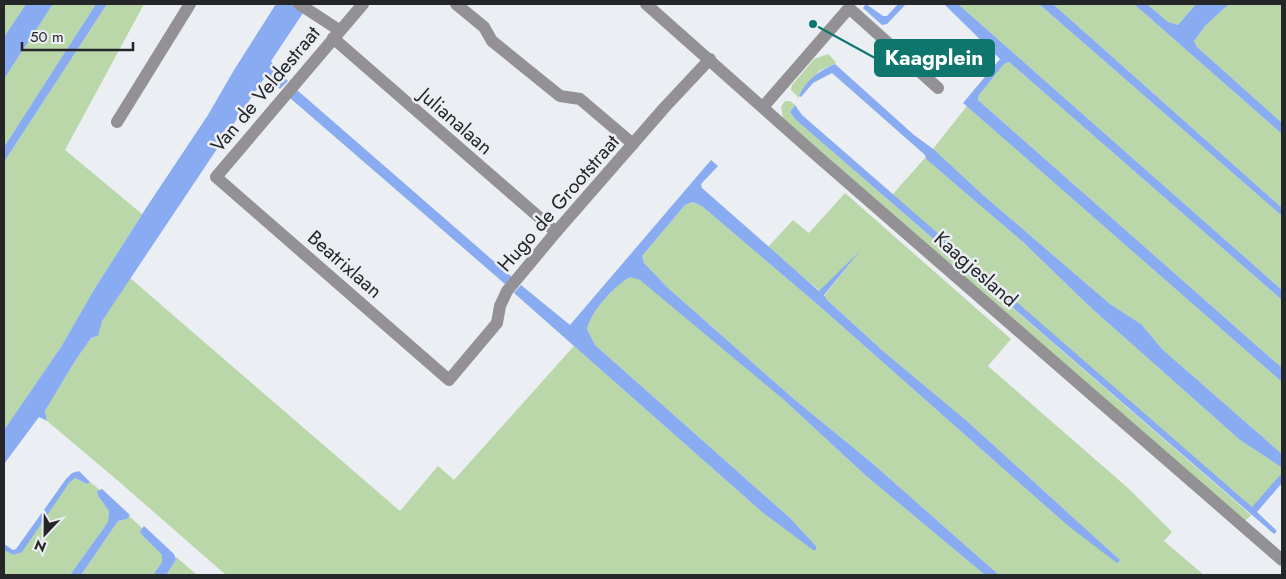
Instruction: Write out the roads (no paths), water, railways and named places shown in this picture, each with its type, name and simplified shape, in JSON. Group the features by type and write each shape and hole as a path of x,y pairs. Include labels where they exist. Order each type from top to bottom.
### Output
{"street":[{"path":"117,122 190,4"},
{"name":"Van de Veldestraat","path":"216,177 280,99 363,4"},
{"path":"456,4 484,27 492,41 560,96 580,99 633,144"},
{"name":"Kaagjesland","path":"646,4 1282,560"},
{"name":"Julianalaan","path":"302,5 556,232"},
{"path":"763,107 849,8 938,88"},
{"name":"Hugo de Grootstraat","path":"449,380 497,323 500,306 506,291 633,144 710,59"},
{"name":"Beatrixlaan","path":"216,177 449,380"}],"water":[{"path":"26,4 53,4 4,79 4,37"},
{"path":"96,4 107,4 4,162 4,147"},
{"path":"276,4 309,4 271,61 288,81 280,89 265,77 102,321 98,336 91,338 75,361 45,411 47,421 39,417 4,464 4,430 61,347 95,288 208,115"},
{"path":"866,4 883,16 887,16 898,4 906,4 887,24 882,25 863,8"},
{"path":"944,4 958,4 1282,290 1282,300 1009,62 1004,64 979,95 978,100 1282,368 1282,382 963,103 1000,59"},
{"path":"1039,4 1053,4 1282,208 1282,216"},
{"path":"1134,4 1147,4 1168,22 1178,25 1196,4 1229,4 1205,26 1194,41 1197,47 1282,123 1282,134"},
{"path":"835,64 914,135 932,148 983,195 1110,304 1141,324 1162,349 1282,454 1282,470 1281,467 1240,440 1089,306 1023,242 926,159 925,155 832,73 813,83 801,97 799,96 814,76"},
{"path":"297,90 512,277 505,284 290,98"},
{"path":"795,105 802,115 1252,507 1282,473 1282,483 1257,512 1277,531 1274,534 796,120 790,112"},
{"path":"711,160 718,166 701,184 702,188 819,291 860,251 824,295 827,300 883,351 968,422 1120,560 1117,563 1067,525 817,304 703,207 693,202 685,205 642,256 644,263 668,288 795,400 872,463 999,575 985,575 864,474 784,400 640,280 630,277 623,281 610,293 593,314 587,329 595,345 790,518 816,546 816,550 813,550 762,512 514,293 521,285 570,325"},
{"path":"79,471 90,482 87,484 75,478 69,483 22,552 13,555 4,550 4,544 13,550 16,549 66,479 72,473"},
{"path":"102,489 130,515 127,519 118,521 81,575 70,575 108,522 109,511 98,496 97,491"},
{"path":"144,526 174,554 176,560 166,575 153,575 162,562 162,555 142,535 140,531"}],"place":[{"name":"Kaagplein","path":"813,24"}]}
